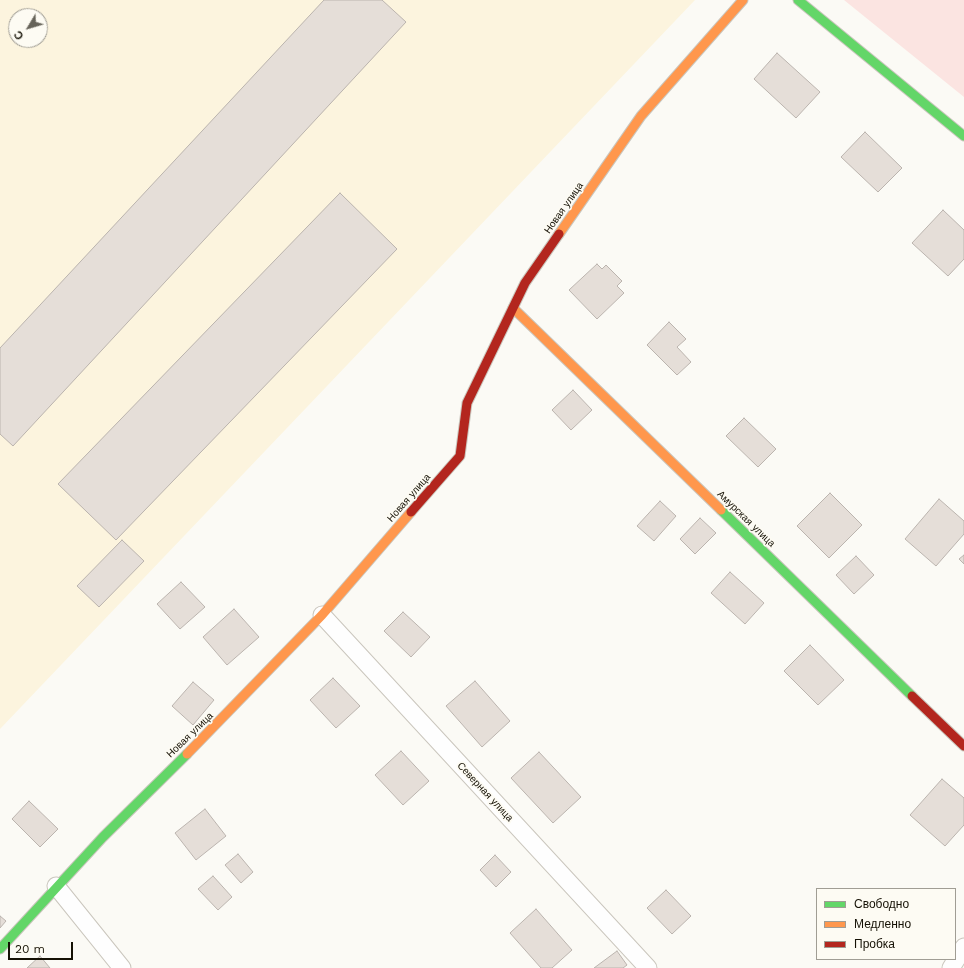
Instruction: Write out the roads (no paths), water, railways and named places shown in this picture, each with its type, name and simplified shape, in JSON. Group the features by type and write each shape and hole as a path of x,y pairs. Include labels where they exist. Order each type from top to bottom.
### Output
{"street":[{"name":"Новая улица","path":"0,949 102,837 222,720 322,615 460,456 467,403 525,283 641,116 743,0"},
{"path":"798,0 964,136"},
{"name":"Амурская улица","path":"513,308 964,746"},
{"name":"Северная улица","path":"322,615 648,968"},
{"path":"56,886 122,968"},
{"path":"956,960 964,947"}]}
